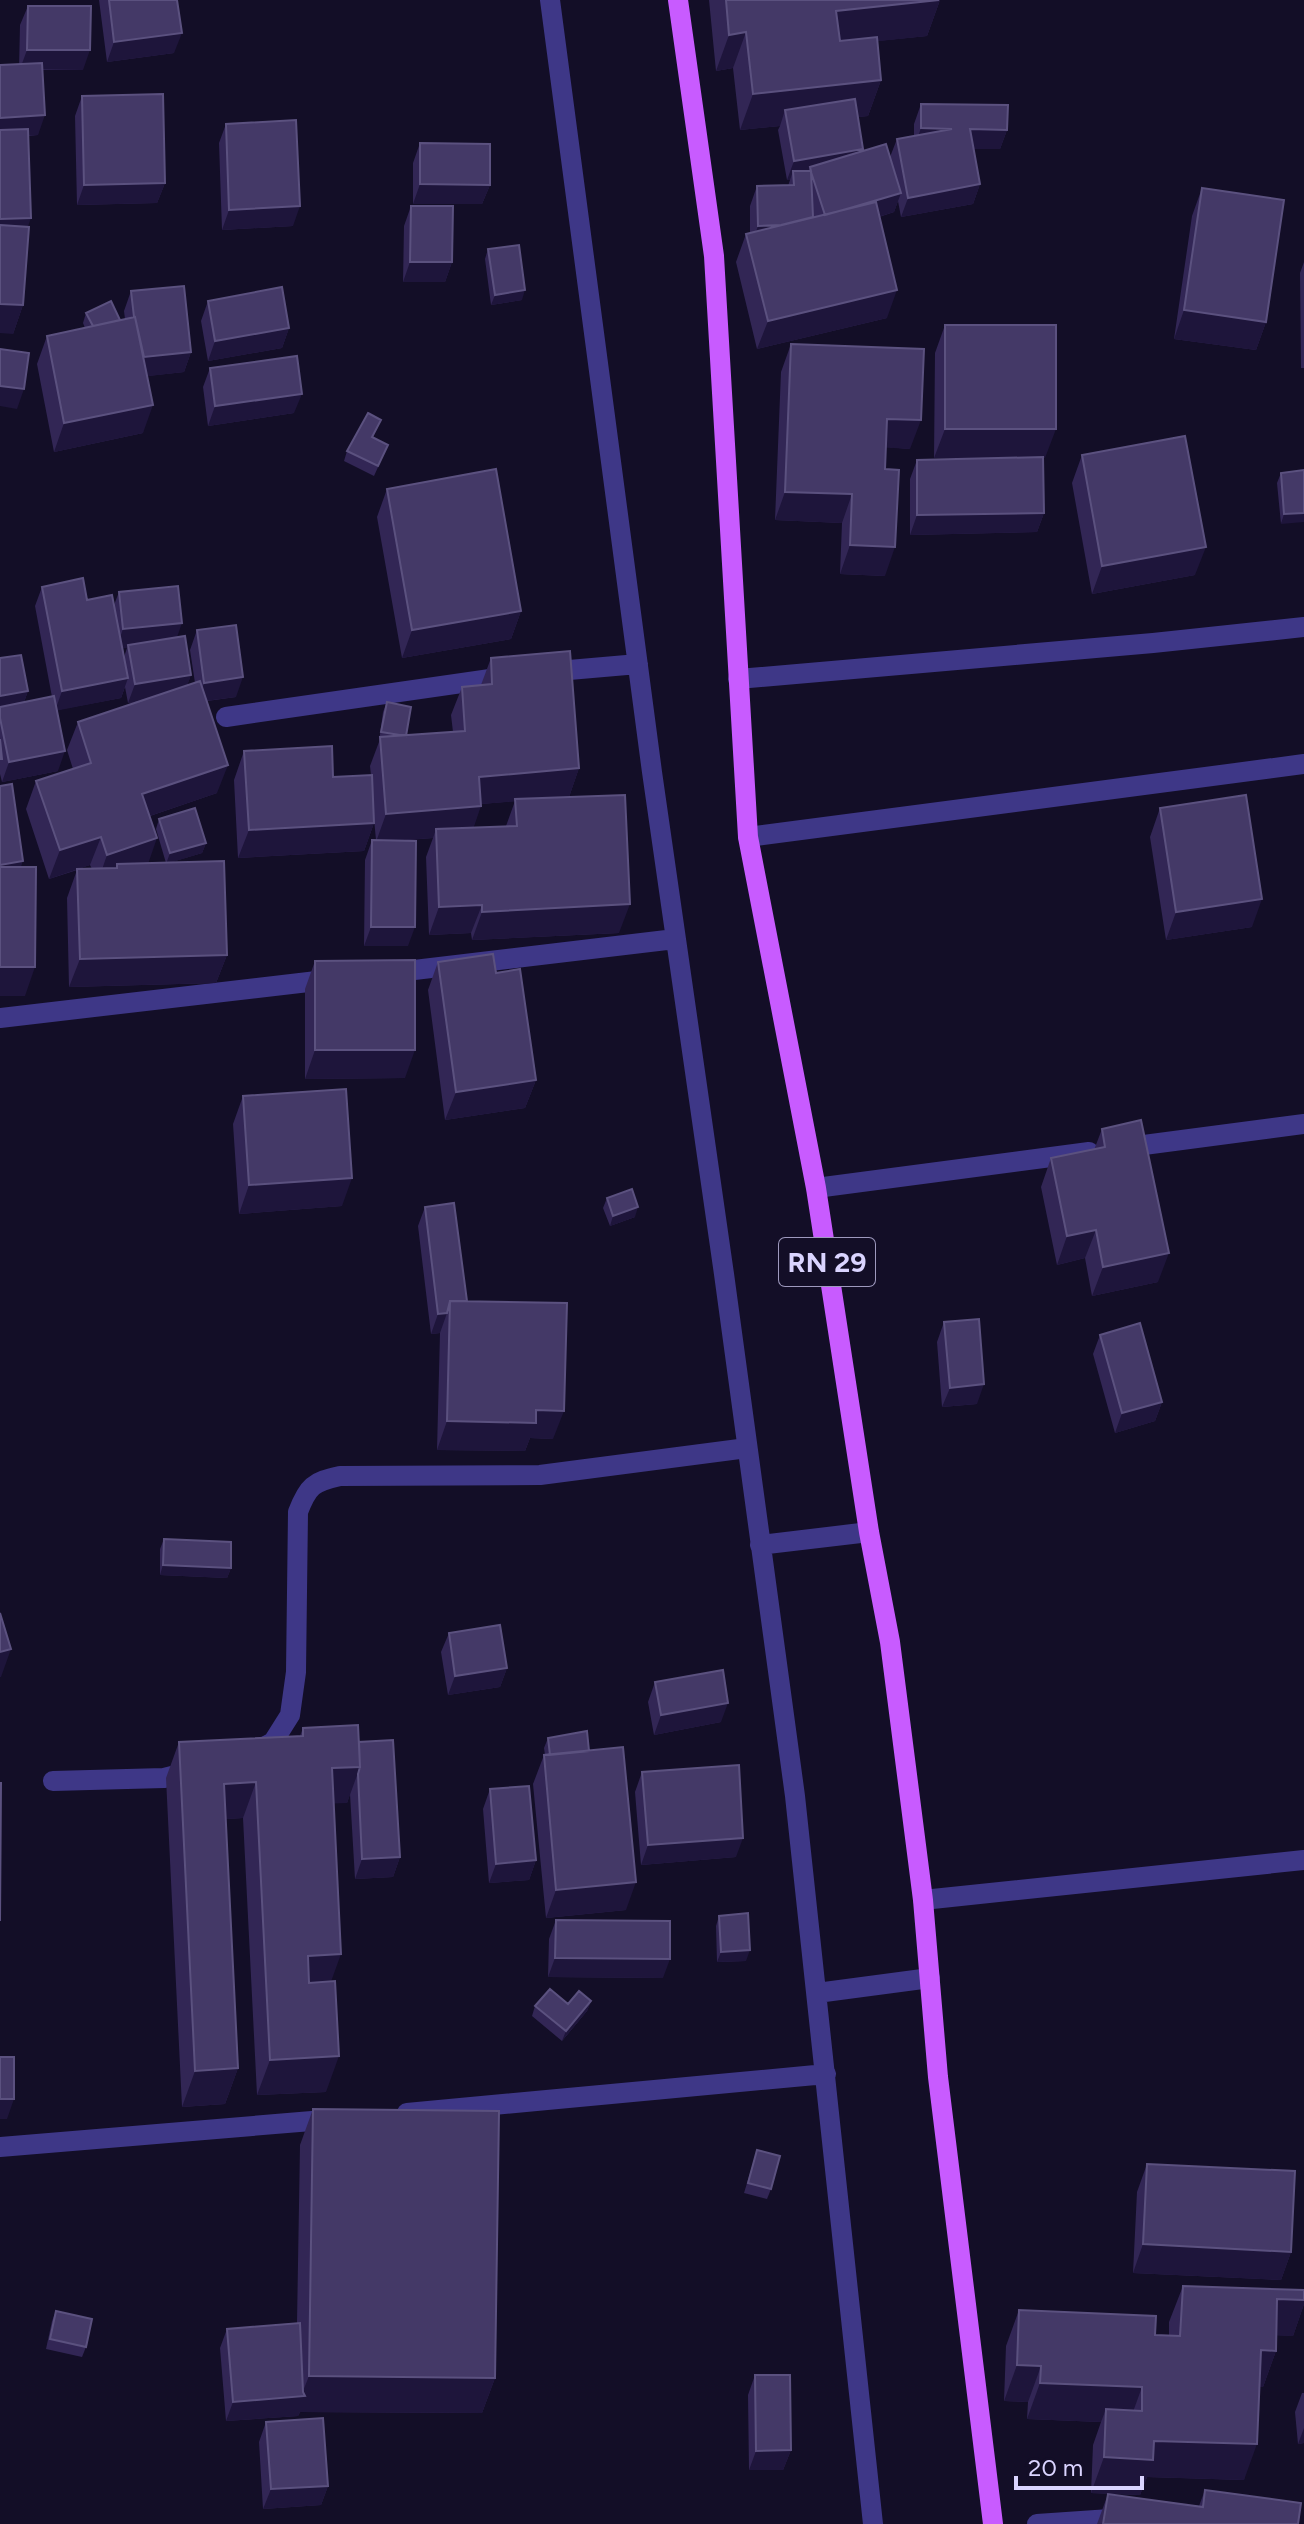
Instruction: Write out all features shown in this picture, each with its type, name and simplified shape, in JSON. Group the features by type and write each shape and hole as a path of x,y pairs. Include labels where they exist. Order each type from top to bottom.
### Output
{"main road":[{"name":"RN 29","path":"678,0 714,256 748,837 816,1188 869,1532 890,1642 923,1900 938,2077 993,2524"}],"street":[{"path":"550,0 596,360 795,1796 873,2524"},
{"path":"738,679 1304,627"},
{"path":"226,717 380,696 482,678 638,664"},
{"path":"748,837 1304,764"},
{"path":"0,1018 675,939"},
{"path":"816,1188 1304,1124"},
{"path":"239,1760 273,1742 290,1715 296,1672 298,1512 305,1492 318,1481 340,1476 540,1475 747,1448"},
{"path":"760,1545 869,1532"},
{"path":"53,1781 164,1778 209,1767"},
{"path":"923,1900 1304,1860"},
{"path":"817,1993 930,1978"},
{"path":"382,2115 826,2074"},
{"path":"0,2147 350,2118"},
{"path":"1037,2524 1143,2517"}],"building":[{"path":"109,0 177,0 182,33 114,42"},
{"path":"726,0 939,0 836,11 840,41 877,37 881,80 753,94 746,32 729,35"},
{"path":"28,6 91,6 90,50 27,50"},
{"path":"42,63 45,115 0,118 0,65"},
{"path":"163,94 165,183 84,185 82,96"},
{"path":"855,99 863,149 794,161 785,110"},
{"path":"921,104 1008,105 1007,130 970,129 980,184 908,198 897,139 952,129 921,128"},
{"path":"296,120 300,206 229,210 226,124"},
{"path":"28,129 31,218 0,219 0,130"},
{"path":"420,143 490,144 490,185 420,184"},
{"path":"886,144 901,193 825,215 811,172 813,217 781,225 758,226 757,186 794,185 793,171 811,171 810,167"},
{"path":"1202,188 1284,200 1266,322 1184,310"},
{"path":"876,202 897,290 768,321 746,234"},
{"path":"411,206 453,206 452,262 410,262"},
{"path":"0,225 29,227 23,305 0,304"},
{"path":"519,245 525,290 495,295 488,249"},
{"path":"184,286 191,352 144,357 131,291"},
{"path":"282,287 289,328 215,341 208,301"},
{"path":"111,301 120,320 93,326 86,313"},
{"path":"135,317 153,405 64,423 47,336"},
{"path":"945,325 1056,325 1056,429 945,429"},
{"path":"791,344 924,349 921,420 887,419 885,469 899,470 895,547 850,545 852,494 785,492"},
{"path":"0,349 29,353 24,389 0,386"},
{"path":"297,356 302,394 215,406 210,368"},
{"path":"368,413 381,420 372,437 388,445 378,466 347,451"},
{"path":"1185,436 1206,547 1102,566 1082,455"},
{"path":"1043,457 1044,513 917,515 917,460"},
{"path":"496,469 521,611 412,630 387,489"},
{"path":"1304,470 1304,513 1284,514 1281,473"},
{"path":"83,578 87,600 112,595 128,678 62,691 42,587"},
{"path":"178,586 182,623 123,629 119,592"},
{"path":"236,625 243,677 204,683 197,630"},
{"path":"185,636 191,675 135,684 128,645"},
{"path":"570,651 579,768 479,777 481,806 386,814 380,737 465,731 462,687 492,684 491,658"},
{"path":"21,655 28,691 0,696 0,658"},
{"path":"200,681 228,765 142,794 157,838 107,855 101,837 60,850 36,781 91,763 78,722"},
{"path":"54,696 65,751 9,762 0,707"},
{"path":"387,702 411,707 406,736 381,732"},
{"path":"332,746 333,777 372,775 374,823 249,830 244,751"},
{"path":"12,784 23,861 0,865 0,786"},
{"path":"625,795 630,904 482,912 482,905 439,907 436,829 517,826 515,799"},
{"path":"1246,795 1262,899 1176,912 1160,808"},
{"path":"195,808 206,843 170,853 159,819"},
{"path":"372,840 416,841 415,927 371,927"},
{"path":"224,861 227,955 80,959 77,869 117,868 117,864"},
{"path":"0,867 36,867 35,967 0,967"},
{"path":"493,954 496,973 520,969 536,1080 456,1092 438,962"},
{"path":"415,960 415,1050 315,1050 315,961"},
{"path":"346,1089 352,1178 249,1185 243,1096"},
{"path":"1141,1120 1169,1253 1103,1267 1096,1230 1067,1236 1051,1158 1105,1147 1102,1129"},
{"path":"632,1189 638,1207 613,1216 607,1198"},
{"path":"454,1203 467,1301 450,1301 447,1313 438,1314 425,1207"},
{"path":"450,1301 567,1303 564,1411 536,1410 536,1423 447,1421"},
{"path":"979,1319 984,1384 950,1388 944,1322"},
{"path":"1140,1323 1162,1402 1122,1413 1100,1335"},
{"path":"164,1539 231,1542 231,1568 163,1565"},
{"path":"0,1613 11,1649 0,1652"},
{"path":"500,1625 507,1668 455,1676 449,1633"},
{"path":"723,1670 728,1703 661,1715 655,1682"},
{"path":"358,1725 360,1767 332,1768 341,1954 308,1956 309,1983 335,1981 339,2056 270,2060 256,1782 224,1784 238,2068 195,2071 179,1742 303,1736 303,1728"},
{"path":"587,1731 589,1751 550,1755 548,1738"},
{"path":"393,1740 400,1857 362,1859 359,1742"},
{"path":"623,1747 636,1882 556,1890 544,1755"},
{"path":"739,1765 743,1838 648,1845 642,1772"},
{"path":"0,1783 1,1783 0,1921"},
{"path":"529,1786 536,1860 496,1864 490,1789"},
{"path":"748,1913 750,1950 721,1952 719,1916"},
{"path":"556,1920 670,1921 670,1959 555,1958"},
{"path":"550,1989 568,2004 579,1991 591,2001 566,2031 535,2006"},
{"path":"0,2057 14,2057 14,2099 0,2099"},
{"path":"313,2109 499,2111 495,2378 309,2376"},
{"path":"757,2150 780,2156 771,2189 748,2183"},
{"path":"1147,2164 1295,2171 1291,2252 1143,2244"},
{"path":"1183,2286 1304,2290 1304,2300 1277,2299 1276,2351 1261,2350 1257,2444 1154,2441 1153,2460 1104,2457 1106,2409 1142,2411 1142,2387 1040,2383 1041,2366 1017,2365 1019,2310 1156,2316 1155,2335 1180,2336"},
{"path":"56,2311 92,2319 86,2347 50,2339"},
{"path":"300,2323 305,2396 233,2402 227,2329"},
{"path":"755,2375 790,2375 791,2450 756,2451"},
{"path":"323,2418 328,2486 271,2489 266,2422"},
{"path":"1205,2490 1301,2503 1298,2524 1103,2524 1108,2494 1203,2507"}]}
